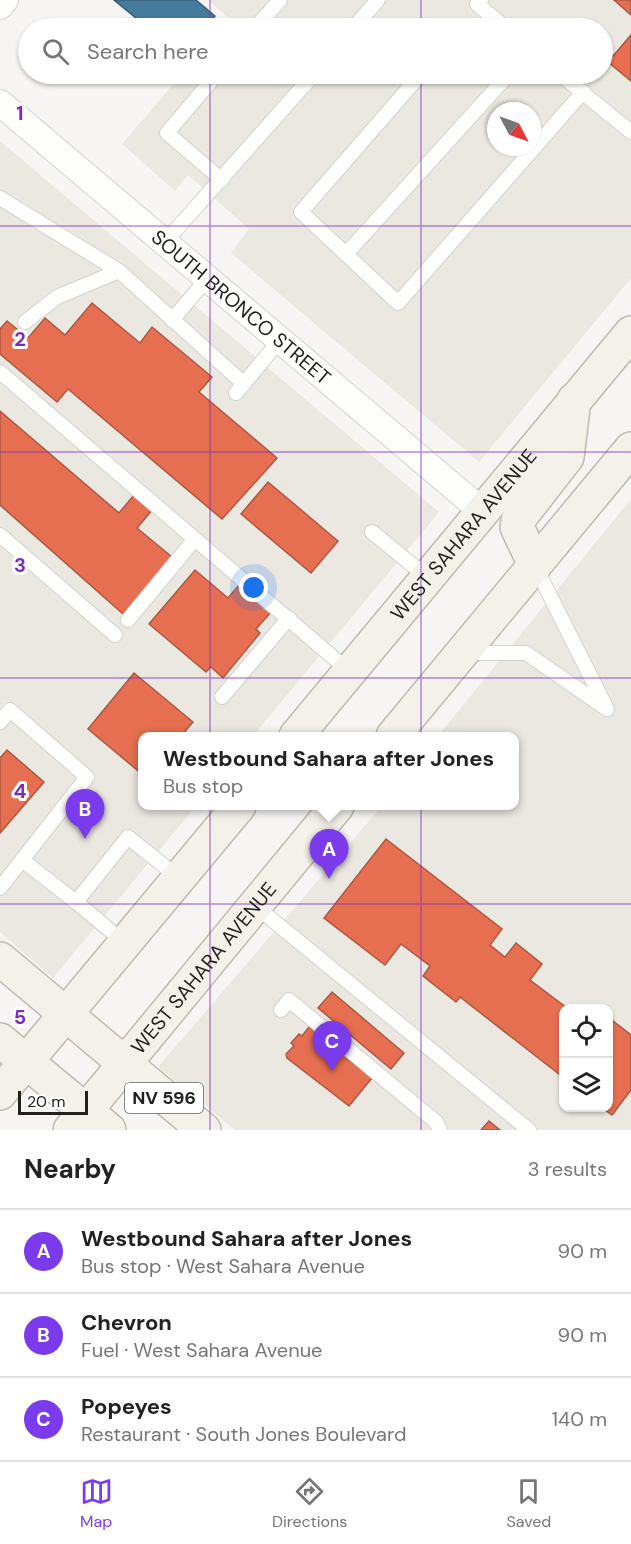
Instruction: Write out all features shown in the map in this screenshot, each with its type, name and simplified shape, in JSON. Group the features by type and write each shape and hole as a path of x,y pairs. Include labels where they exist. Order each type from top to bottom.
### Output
{"main road":[{"name":"WEST SAHARA AVENUE","path":"299,732 631,333"},
{"path":"535,565 518,527 518,520 567,457 574,400"},
{"path":"396,732 631,449"},
{"path":"0,1094 236,810"},
{"name":"WEST SAHARA AVENUE","path":"88,1124 124,1066 334,810"},
{"path":"0,959 66,1015"},
{"name":"NV 596","path":"66,1015 124,1066 204,1130"},
{"path":"0,1040 26,1062 88,1124"}],"street":[{"path":"0,6 5,0"},
{"name":"SOUTH BRONCO STREET","path":"0,104 482,511"}],"lane":[{"path":"264,18 280,0"},
{"path":"362,18 378,0"},
{"path":"481,0 477,4 494,18"},
{"path":"209,84 167,133 222,180"},
{"path":"165,242 305,84"},
{"path":"412,84 301,212 398,303 583,92"},
{"path":"347,254 500,84"},
{"path":"573,84 631,132"},
{"path":"0,198 119,271 240,388 280,340"},
{"path":"25,322 57,297 119,271"},
{"path":"172,320 207,279"},
{"path":"0,372 350,671"},
{"path":"372,532 427,577"},
{"path":"0,535 115,635"},
{"path":"128,620 195,539"},
{"path":"462,653 526,653 607,709 535,565"},
{"path":"222,697 289,618"},
{"path":"0,722 10,710 87,777 0,888"},
{"path":"76,902 128,837 179,878"},
{"path":"22,860 125,943"},
{"path":"254,905 529,1130"},
{"path":"281,1010 289,1000 436,1122 440,1130"}],"shaded area":[{"path":"208,0 631,0 631,278 479,462 231,253 249,229 188,175 175,191 122,144 173,84 613,84 613,18 229,18"},
{"path":"0,141 439,512 256,732 138,732 138,810 193,810 53,978 0,932"},
{"path":"631,499 631,1130 235,1130 158,1067 379,810 519,810 519,732 441,732"}],"building: Shops":[{"path":"614,0 631,0 631,15"},
{"path":"631,35 631,81 613,66 613,56"},
{"path":"92,303 140,343 152,327 212,377 199,392 277,458 222,519 68,389 57,402 0,354 0,329 7,321 28,338 45,318 65,335"},
{"path":"0,411 119,513 134,495 152,510 137,528 172,557 123,614 0,505"},
{"path":"268,482 338,541 311,573 241,514"},
{"path":"195,570 228,598 239,585 271,612 256,629 260,633 223,678 211,667 206,672 149,624"},
{"path":"134,673 193,722 184,732 138,732 138,771 88,729"},
{"path":"7,750 44,782 0,833 0,758"},
{"path":"386,839 502,929 490,945 505,957 516,943 542,964 530,980 562,1004 559,1004 559,1074 460,997 456,1002 423,976 430,966 401,944 385,965 324,918"},
{"path":"332,992 404,1053 391,1069 318,1008"},
{"path":"613,1021 631,1035 631,1090 612,1115 608,1112 613,1112"},
{"path":"309,1027 349,1055 346,1058 372,1078 349,1106 287,1058 286,1054 294,1046 291,1043 299,1034 302,1036"},
{"path":"489,1121 500,1130 481,1130"}],"building: Public":[{"path":"114,0 196,0 215,16 213,18 136,18"}],"place":[{"name":"Chevron","path":"85,839"},
{"name":"Westbound Sahara after Jones","path":"329,879"},
{"name":"Popeyes","path":"332,1071"}]}
